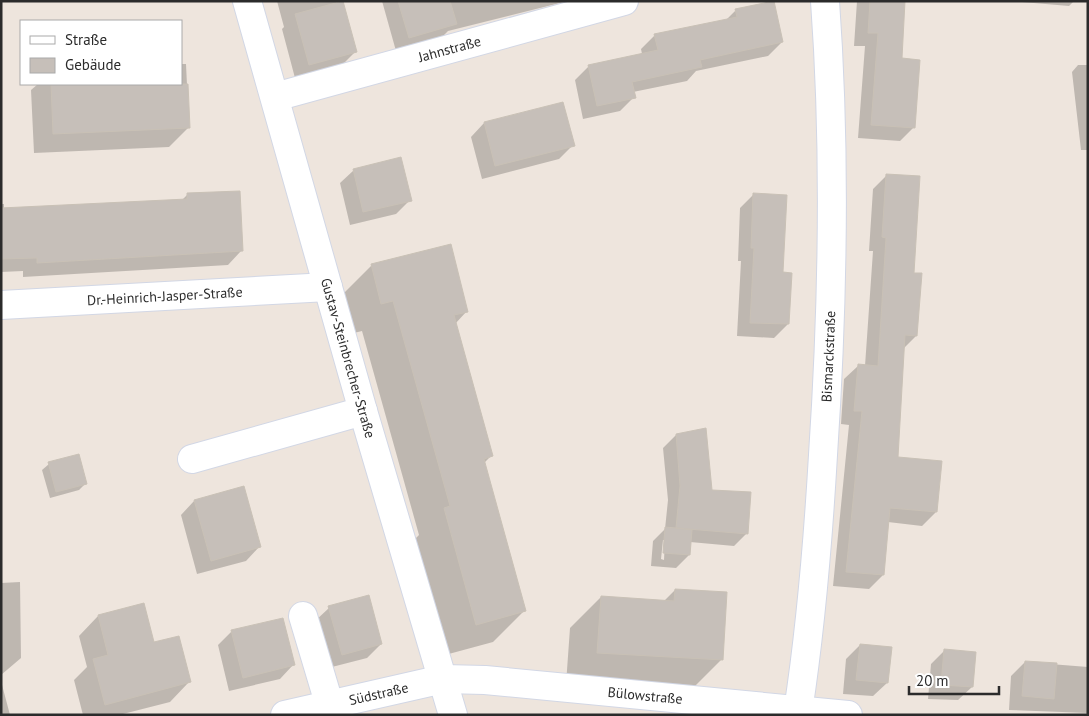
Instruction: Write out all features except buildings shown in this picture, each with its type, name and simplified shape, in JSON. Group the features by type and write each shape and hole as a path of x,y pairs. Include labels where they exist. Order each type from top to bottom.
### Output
{"street":[{"name":"Gustav-Steinbrecher-Straße","path":"247,1 363,412 453,715"},
{"name":"Jahnstraße","path":"275,97 624,1"},
{"name":"Bismarckstraße","path":"798,711 811,626 829,348 833,163 825,1"},
{"name":"Dr.-Heinrich-Jasper-Straße","path":"1,305 328,287"},
{"path":"192,458 363,412"},
{"path":"303,616 329,703"},
{"name":"Bülowstraße","path":"443,679 486,680 848,715"},
{"name":"Südstraße","path":"285,715 329,703 443,679"}]}
